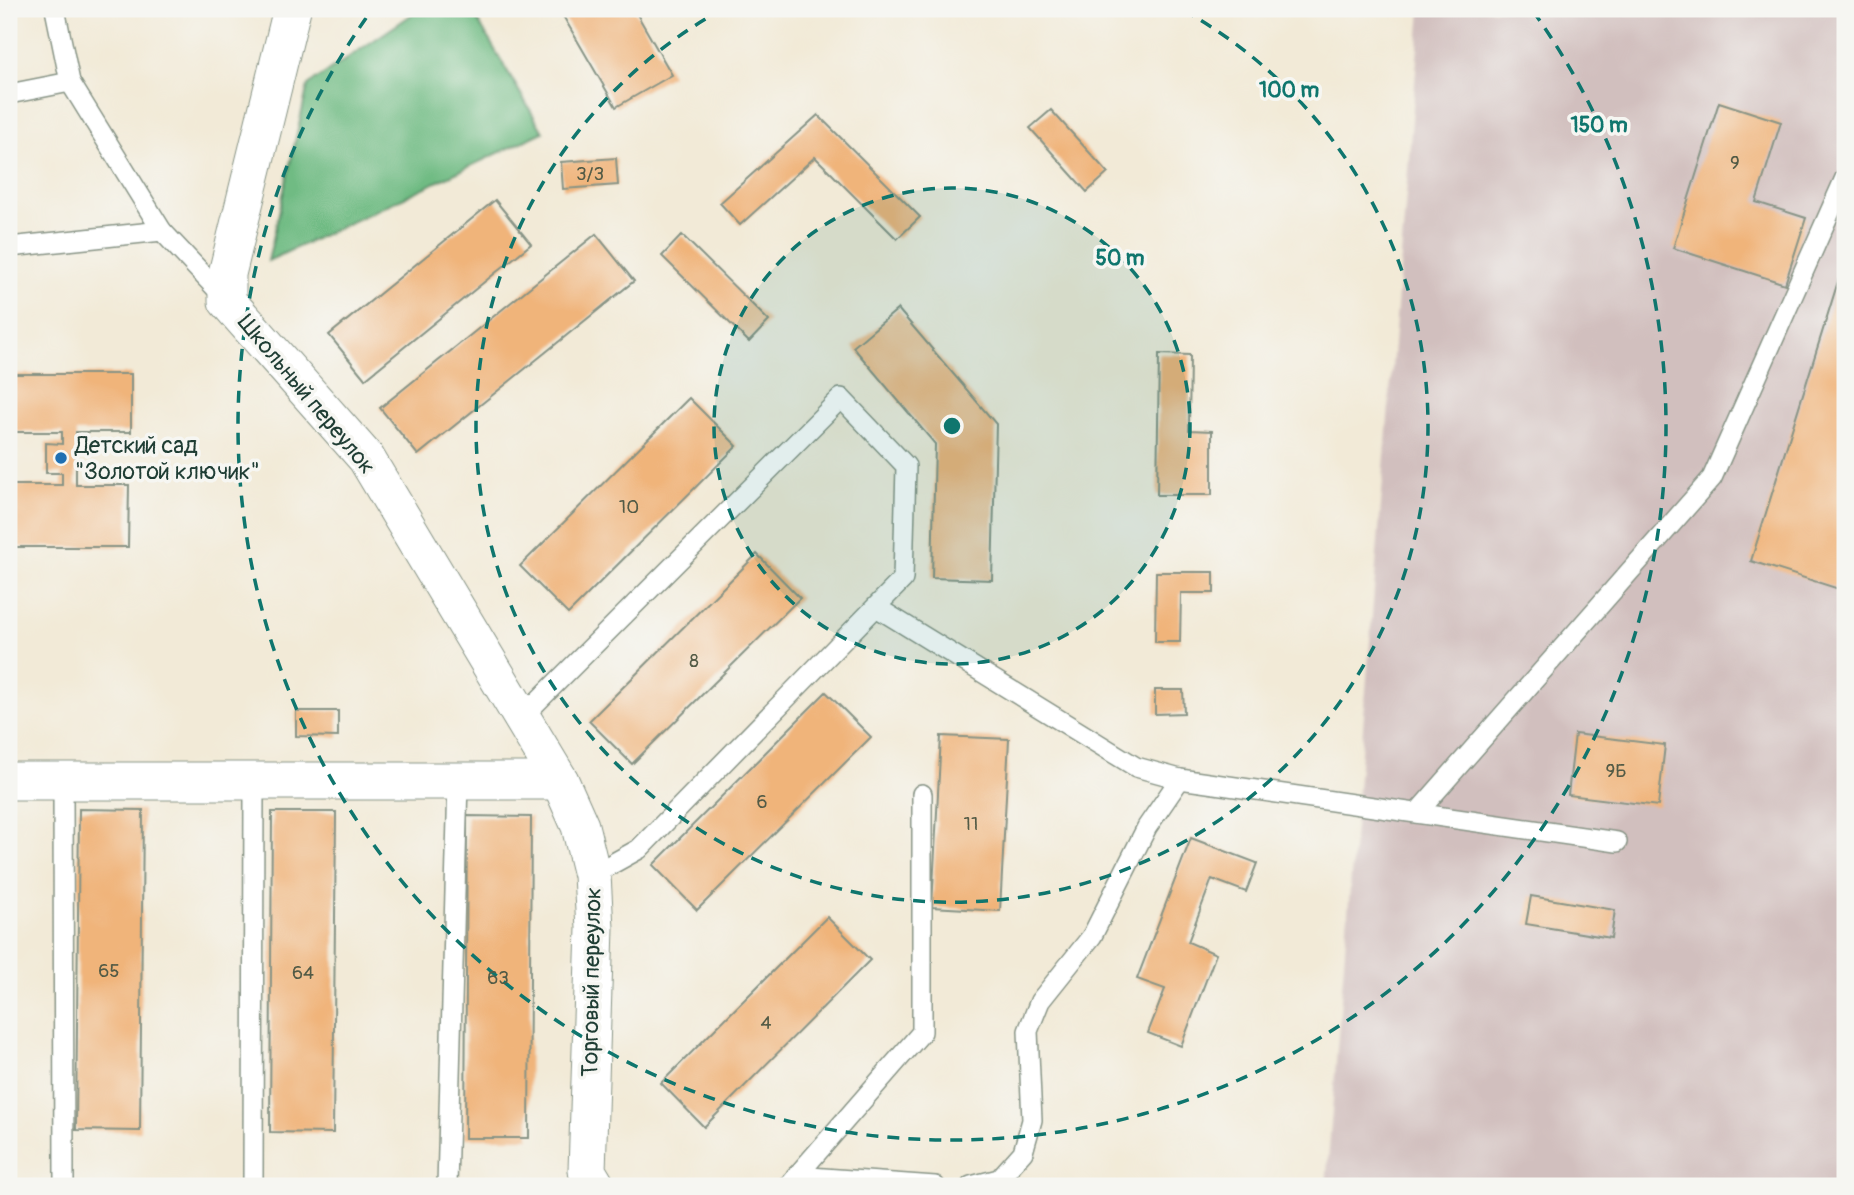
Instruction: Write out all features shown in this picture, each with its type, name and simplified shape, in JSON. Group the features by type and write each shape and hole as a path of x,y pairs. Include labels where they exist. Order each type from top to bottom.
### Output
{"street":[{"name":"Школьный переулок","path":"292,9 227,274 227,300 366,458 560,781"},
{"path":"9,781 560,781"},
{"name":"Торговый переулок","path":"560,781 580,826 592,875 595,928 587,1171 596,1186"}],"lane":[{"path":"55,9 70,82 162,231 227,300"},
{"path":"9,94 70,82"},
{"path":"1417,813 1712,478 1845,178"},
{"path":"9,247 162,231"},
{"path":"522,717 841,398 906,466 903,579 639,849 592,875"},
{"path":"876,607 1136,767 1180,779 1617,842"},
{"path":"971,1186 999,1179 1023,1152 1032,1120 1028,1031 1040,1001 1092,936 1147,827 1180,779"},
{"path":"62,781 64,1186"},
{"path":"253,1186 254,781"},
{"path":"447,1186 458,781"},
{"path":"792,1181 922,1032 922,794"},
{"path":"792,1181 935,1186"}],"shaded area":[{"path":"1421,9 1845,9 1845,1186 1326,1186"}],"green space":[{"path":"420,9 471,9 543,132 268,261 308,85"}],"building":[{"path":"559,9 634,9 672,75 616,107"},
{"path":"1719,102 1781,122 1756,202 1806,218 1785,284 1673,248"},
{"path":"1051,110 1108,173 1087,192 1030,128"},
{"path":"818,115 920,217 897,239 815,157 740,225 720,203"},
{"path":"616,158 618,185 563,189 561,162"},
{"path":"495,200 531,244 365,379 329,335"},
{"path":"596,234 634,281 418,455 380,408"},
{"path":"682,235 769,321 749,342 662,256"},
{"path":"1845,259 1845,591 1751,561"},
{"path":"898,309 996,424 992,580 932,578 935,444 853,347"},
{"path":"1159,354 1190,355 1189,430 1212,431 1212,495 1157,495"},
{"name":"Детский сад \"Золотой ключик\"","path":"10,374 131,374 131,432 76,432 76,485 129,485 128,547 9,547 11,485 62,485 62,473 46,473 46,443 62,444 62,432 9,432"},
{"path":"689,398 737,446 568,614 520,566"},
{"path":"757,554 800,598 632,764 589,721"},
{"path":"1156,572 1214,572 1214,593 1181,593 1180,642 1155,642"},
{"path":"1155,690 1183,690 1184,713 1155,714"},
{"path":"826,692 871,737 697,910 653,865"},
{"path":"296,711 338,711 338,737 296,736"},
{"path":"1575,734 1665,745 1658,806 1568,795"},
{"path":"941,736 1009,739 1000,911 932,907"},
{"path":"79,809 143,810 140,1131 76,1130"},
{"path":"272,812 336,812 333,1133 270,1132"},
{"path":"467,816 531,817 529,1138 465,1138"},
{"path":"1191,838 1257,863 1246,892 1212,879 1188,942 1216,954 1181,1046 1148,1033 1165,989 1137,979"},
{"path":"1531,896 1615,910 1611,938 1526,924"},
{"path":"827,917 870,960 704,1127 661,1083"}],"place":[{"name":"Детский сад \"Золотой ключик\"","path":"61,458"}]}
